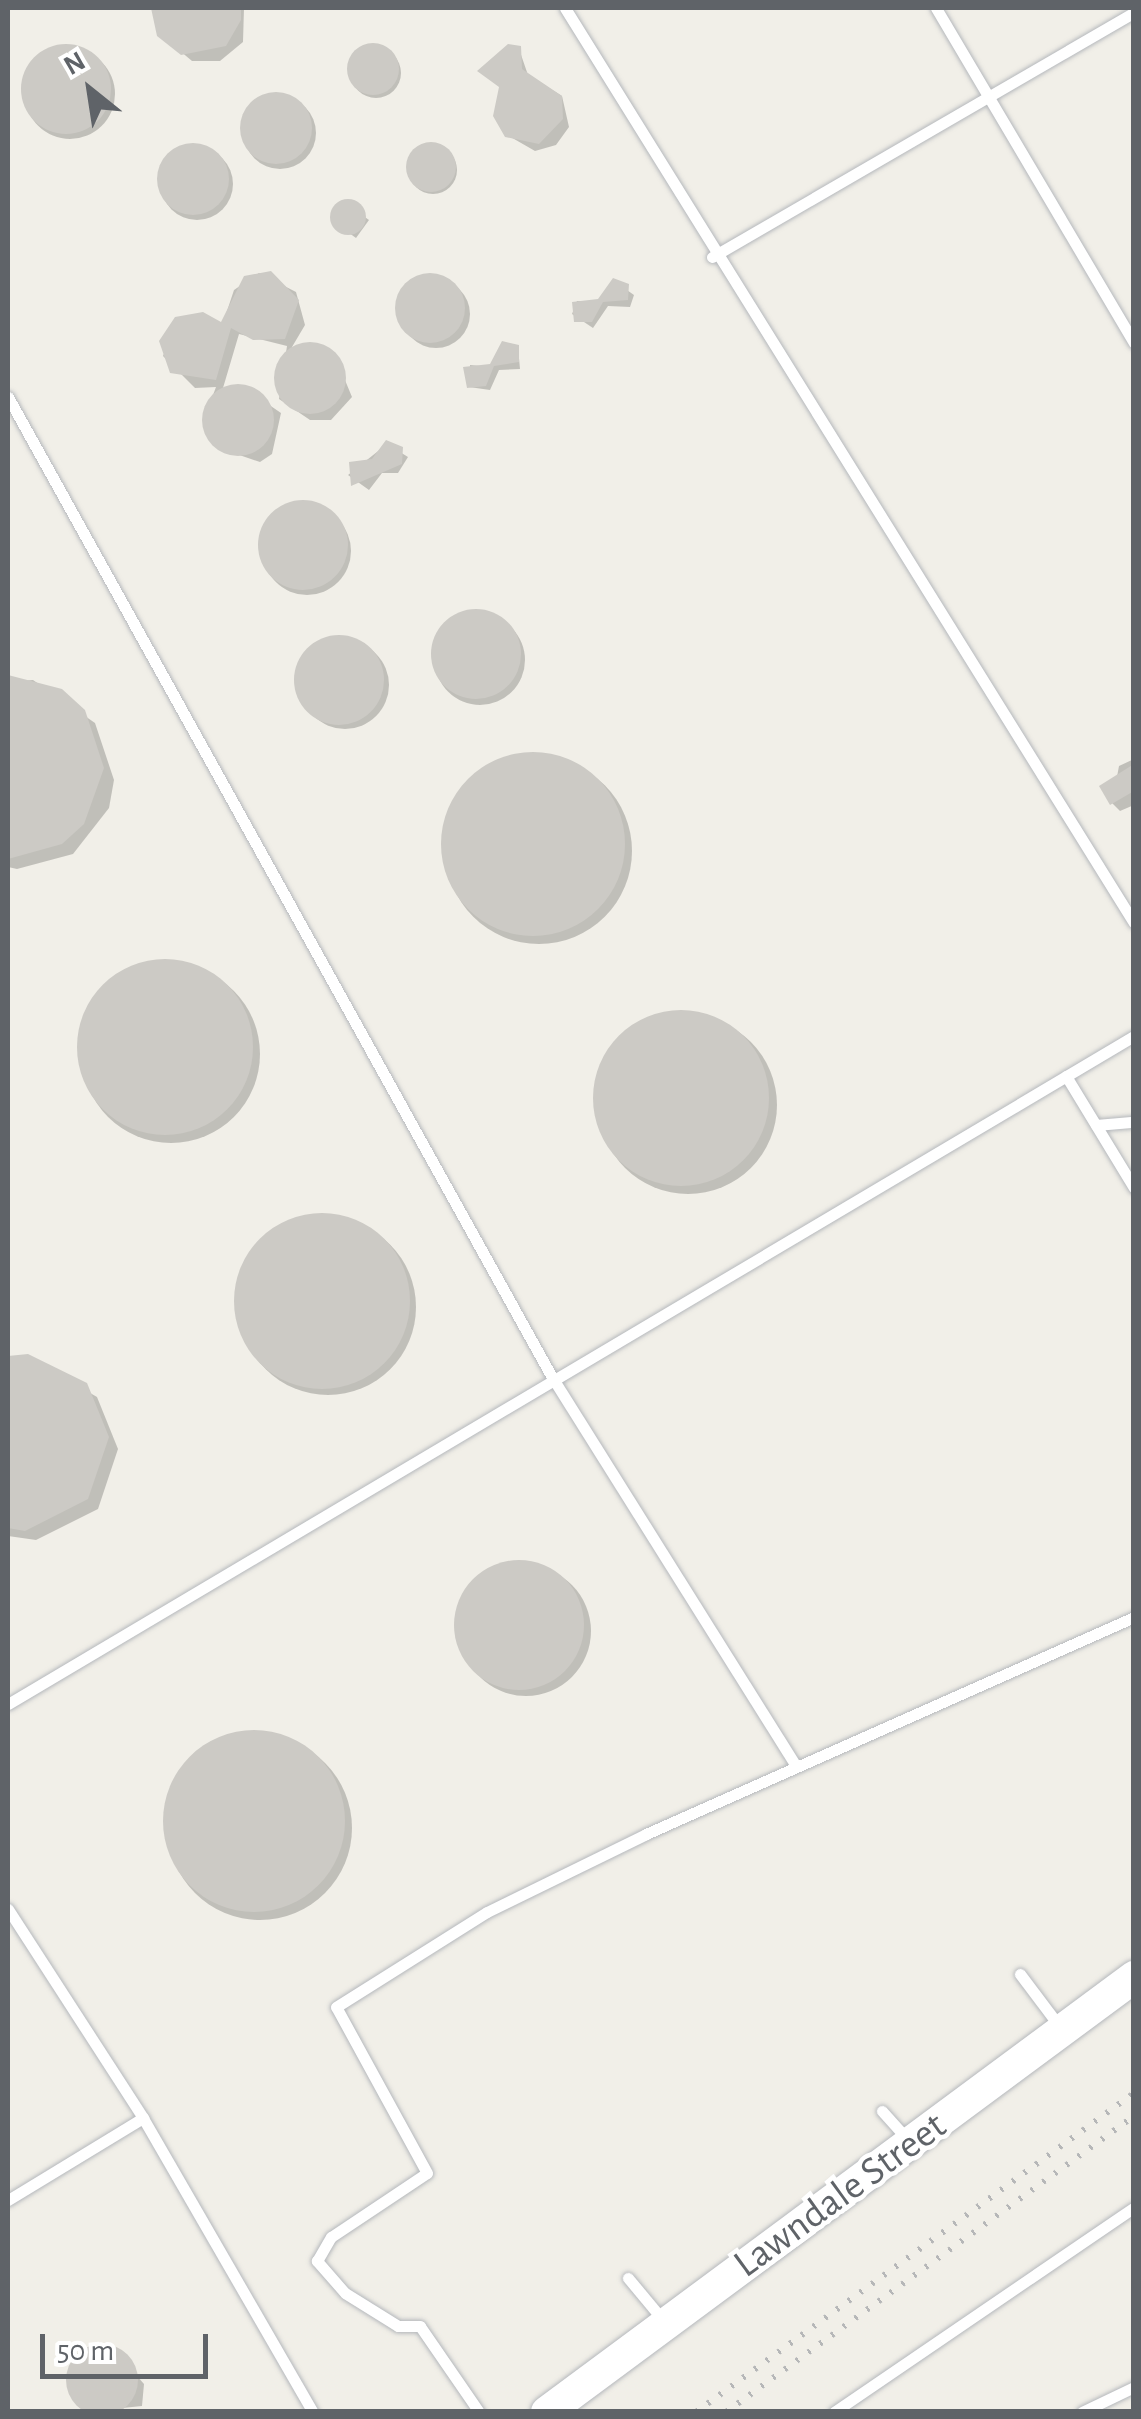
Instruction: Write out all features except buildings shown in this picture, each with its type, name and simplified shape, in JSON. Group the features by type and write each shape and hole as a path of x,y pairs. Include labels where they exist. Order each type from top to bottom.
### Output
{"main road":[{"name":"Lawndale Street","path":"546,2412 1134,1977"}],"lane":[{"path":"565,8 712,257 1134,922"},
{"path":"936,8 1134,343"},
{"path":"712,257 1134,12"},
{"path":"8,397 552,1377 795,1765"},
{"path":"8,1704 552,1377 1134,1036"},
{"path":"1066,1076 1134,1188"},
{"path":"1096,1125 1134,1122"},
{"path":"479,2412 420,2326 398,2326 346,2293 317,2261 331,2237 427,2173 336,2006 487,1912 795,1765 1134,1618"},
{"path":"8,1909 143,2118 313,2412"},
{"path":"1020,1974 1064,2031"},
{"path":"882,2110 910,2143"},
{"path":"8,2200 143,2118"},
{"path":"834,2412 1134,2206"},
{"path":"628,2278 666,2323"},
{"path":"1082,2412 1134,2387"}],"railway":[{"path":"696,2412 1134,2093"},
{"path":"726,2412 1134,2116"}]}
